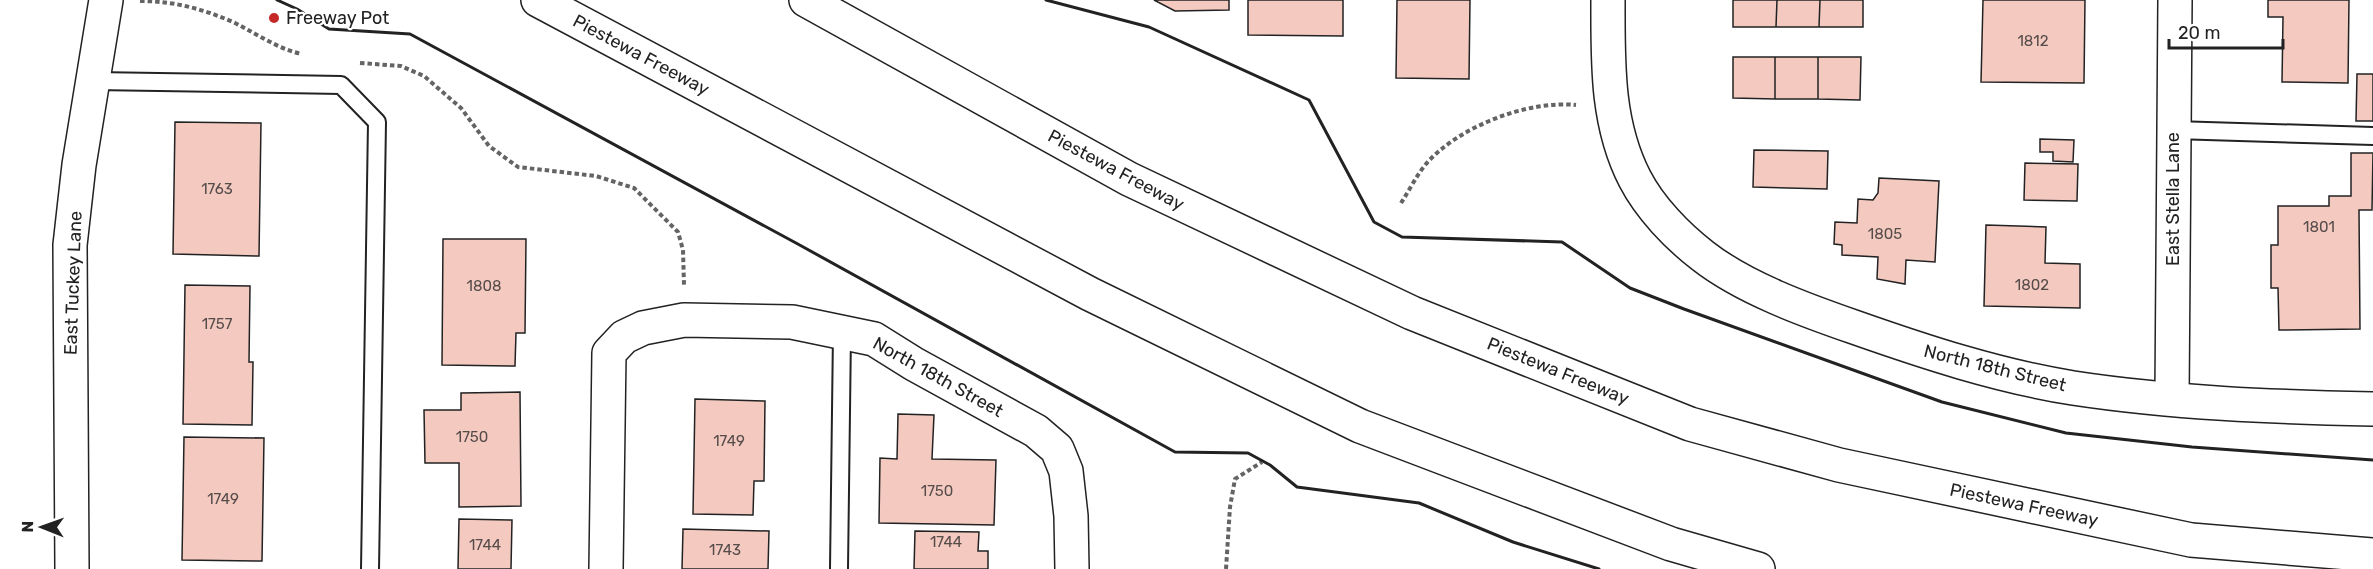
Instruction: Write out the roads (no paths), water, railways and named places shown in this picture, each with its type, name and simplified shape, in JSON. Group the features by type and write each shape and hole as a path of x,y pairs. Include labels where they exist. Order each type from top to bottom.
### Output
{"main road":[{"name":"Piestewa Freeway","path":"538,0 1090,294 1360,426 1671,544 1758,569"},
{"name":"Piestewa Freeway","path":"806,0 1129,179 1412,313 1690,424 1839,465 2191,540 2373,555"},
{"name":"North 18th Street","path":"1608,0 1608,70 1613,109 1620,145 1635,180 1679,235 1705,257 1738,278 1805,310 1949,359 2073,388 2243,406 2373,409"},
{"name":"East Stella Lane","path":"2172,398 2175,0"},
{"name":"East Tuckey Lane","path":"72,569 70,245 79,165 106,1"},
{"name":"North 18th Street","path":"606,569 609,353 624,337 643,328 684,320 792,322 874,339 914,364 1036,431 1058,449 1066,471 1071,516 1072,569"}],"lane":[{"path":"94,81 341,85 377,122 370,569"},
{"path":"2174,130 2373,136"},
{"path":"839,569 842,332"}],"place":[{"name":"Freeway Pot","path":"274,18"}]}
